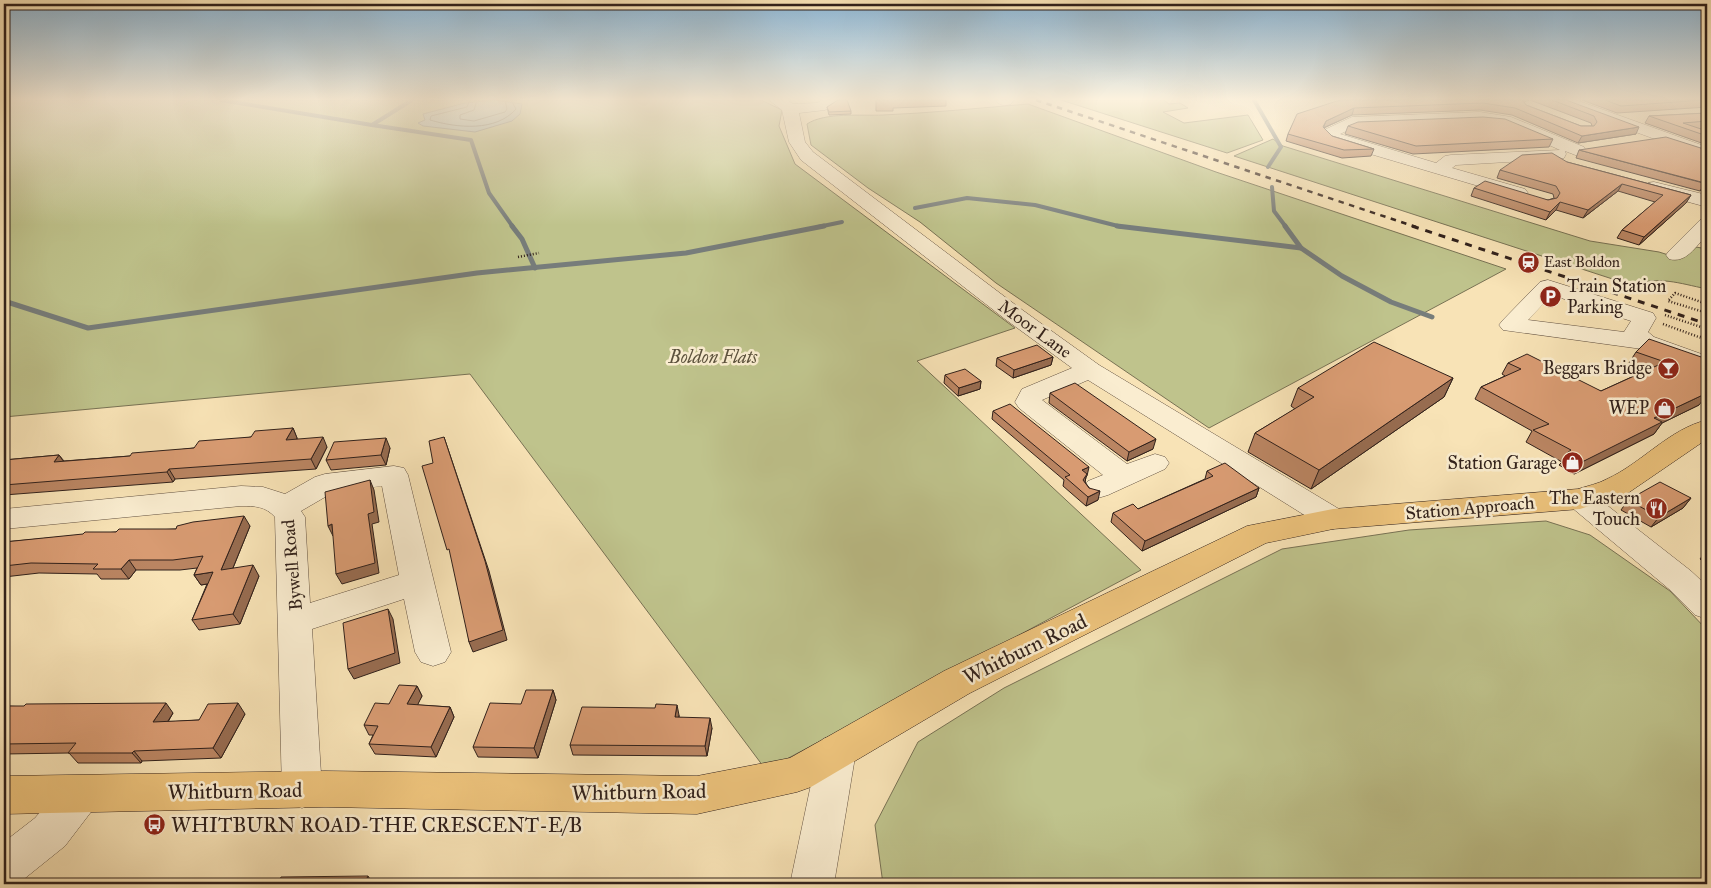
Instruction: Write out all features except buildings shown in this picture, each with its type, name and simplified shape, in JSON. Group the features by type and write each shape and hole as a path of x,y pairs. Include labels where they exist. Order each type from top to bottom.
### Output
{"main road":[{"name":"Station Approach","path":"1332,519 1580,499 1618,486 1685,440 1707,428"},
{"name":"Whitburn Road","path":"4,795 302,790 697,795 797,774 957,682 1258,534 1332,519"}],"street":[{"name":"Moor Lane","path":"797,141 807,156 1013,314 1090,370 1332,519"},
{"path":"1344,141 1536,198"},
{"path":"1545,141 1578,159"},
{"path":"1675,141 1707,153"},
{"path":"1440,169 1452,160 1553,154 1570,164 1597,148"},
{"path":"1634,181 1707,201"},
{"path":"1676,255 1699,242 1707,224"},
{"path":"1646,342 1635,333 1645,318 1548,287 1511,325 1646,342 1707,364"},
{"path":"1575,333 1598,303"},
{"path":"1090,370 1031,394 1028,402 1123,476"},
{"path":"1098,488 1155,463"},
{"path":"285,507 325,484 394,476 433,652"},
{"name":"Bywell Road","path":"4,520 241,496 265,497 283,504 290,517 302,790"},
{"path":"1580,499 1680,580 1707,606"},
{"path":"296,621 417,582"},
{"path":"812,884 837,751"},
{"path":"4,868 50,832 80,795"}],"path":[{"path":"518,257 539,253"},
{"path":"1707,304 1675,293 1668,301 1707,314"},
{"path":"1658,313 1707,329"},
{"path":"1663,324 1707,340"},
{"path":"1701,337 1703,332"}],"green space":[{"name":"Boldon Flats","path":"4,141 786,141 795,164 1015,328 917,361 1141,570 766,770 470,374 4,417"},
{"path":"810,141 1132,141 1216,172 1506,269 1209,428 996,283 920,222 868,188 811,145"},
{"path":"1191,141 1259,141 1227,153"},
{"path":"1267,141 1276,141 1283,146 1590,241 1659,252 1678,258 1696,247 1707,249 1707,289 1660,281 1641,282 1631,285 1234,156"},
{"path":"1546,521 1590,535 1670,591 1707,630 1707,884 883,884 875,825 918,742 1004,688 1282,549 1409,530"}],"waterway":[{"path":"471,141 489,193 513,227"},
{"path":"1268,167 1281,147 1278,141"},
{"path":"1272,187 1274,211 1286,227"},
{"path":"915,208 967,198 1035,205 1119,226"},
{"path":"818,227 842,222"},
{"path":"512,226 522,239 535,267"},
{"path":"535,267 686,253 824,226"},
{"path":"1119,226 1301,248"},
{"path":"1285,226 1301,248"},
{"path":"1301,248 1342,276 1391,302 1432,317"},
{"path":"4,301 88,328 477,273 535,267"}],"railway":[{"path":"1160,141 1416,227"},
{"path":"1412,226 1707,324"}],"place":[{"name":"East Boldon","path":"1528,262"},
{"name":"Train Station Parking","path":"1551,296"},
{"name":"Beggars Bridge","path":"1668,368"},
{"name":"WEP","path":"1665,408"},
{"name":"Station Garage","path":"1573,463"},
{"name":"The Eastern Touch","path":"1656,508"},
{"name":"WHITBURN ROAD-THE CRESCENT-E/B","path":"155,825"}]}
